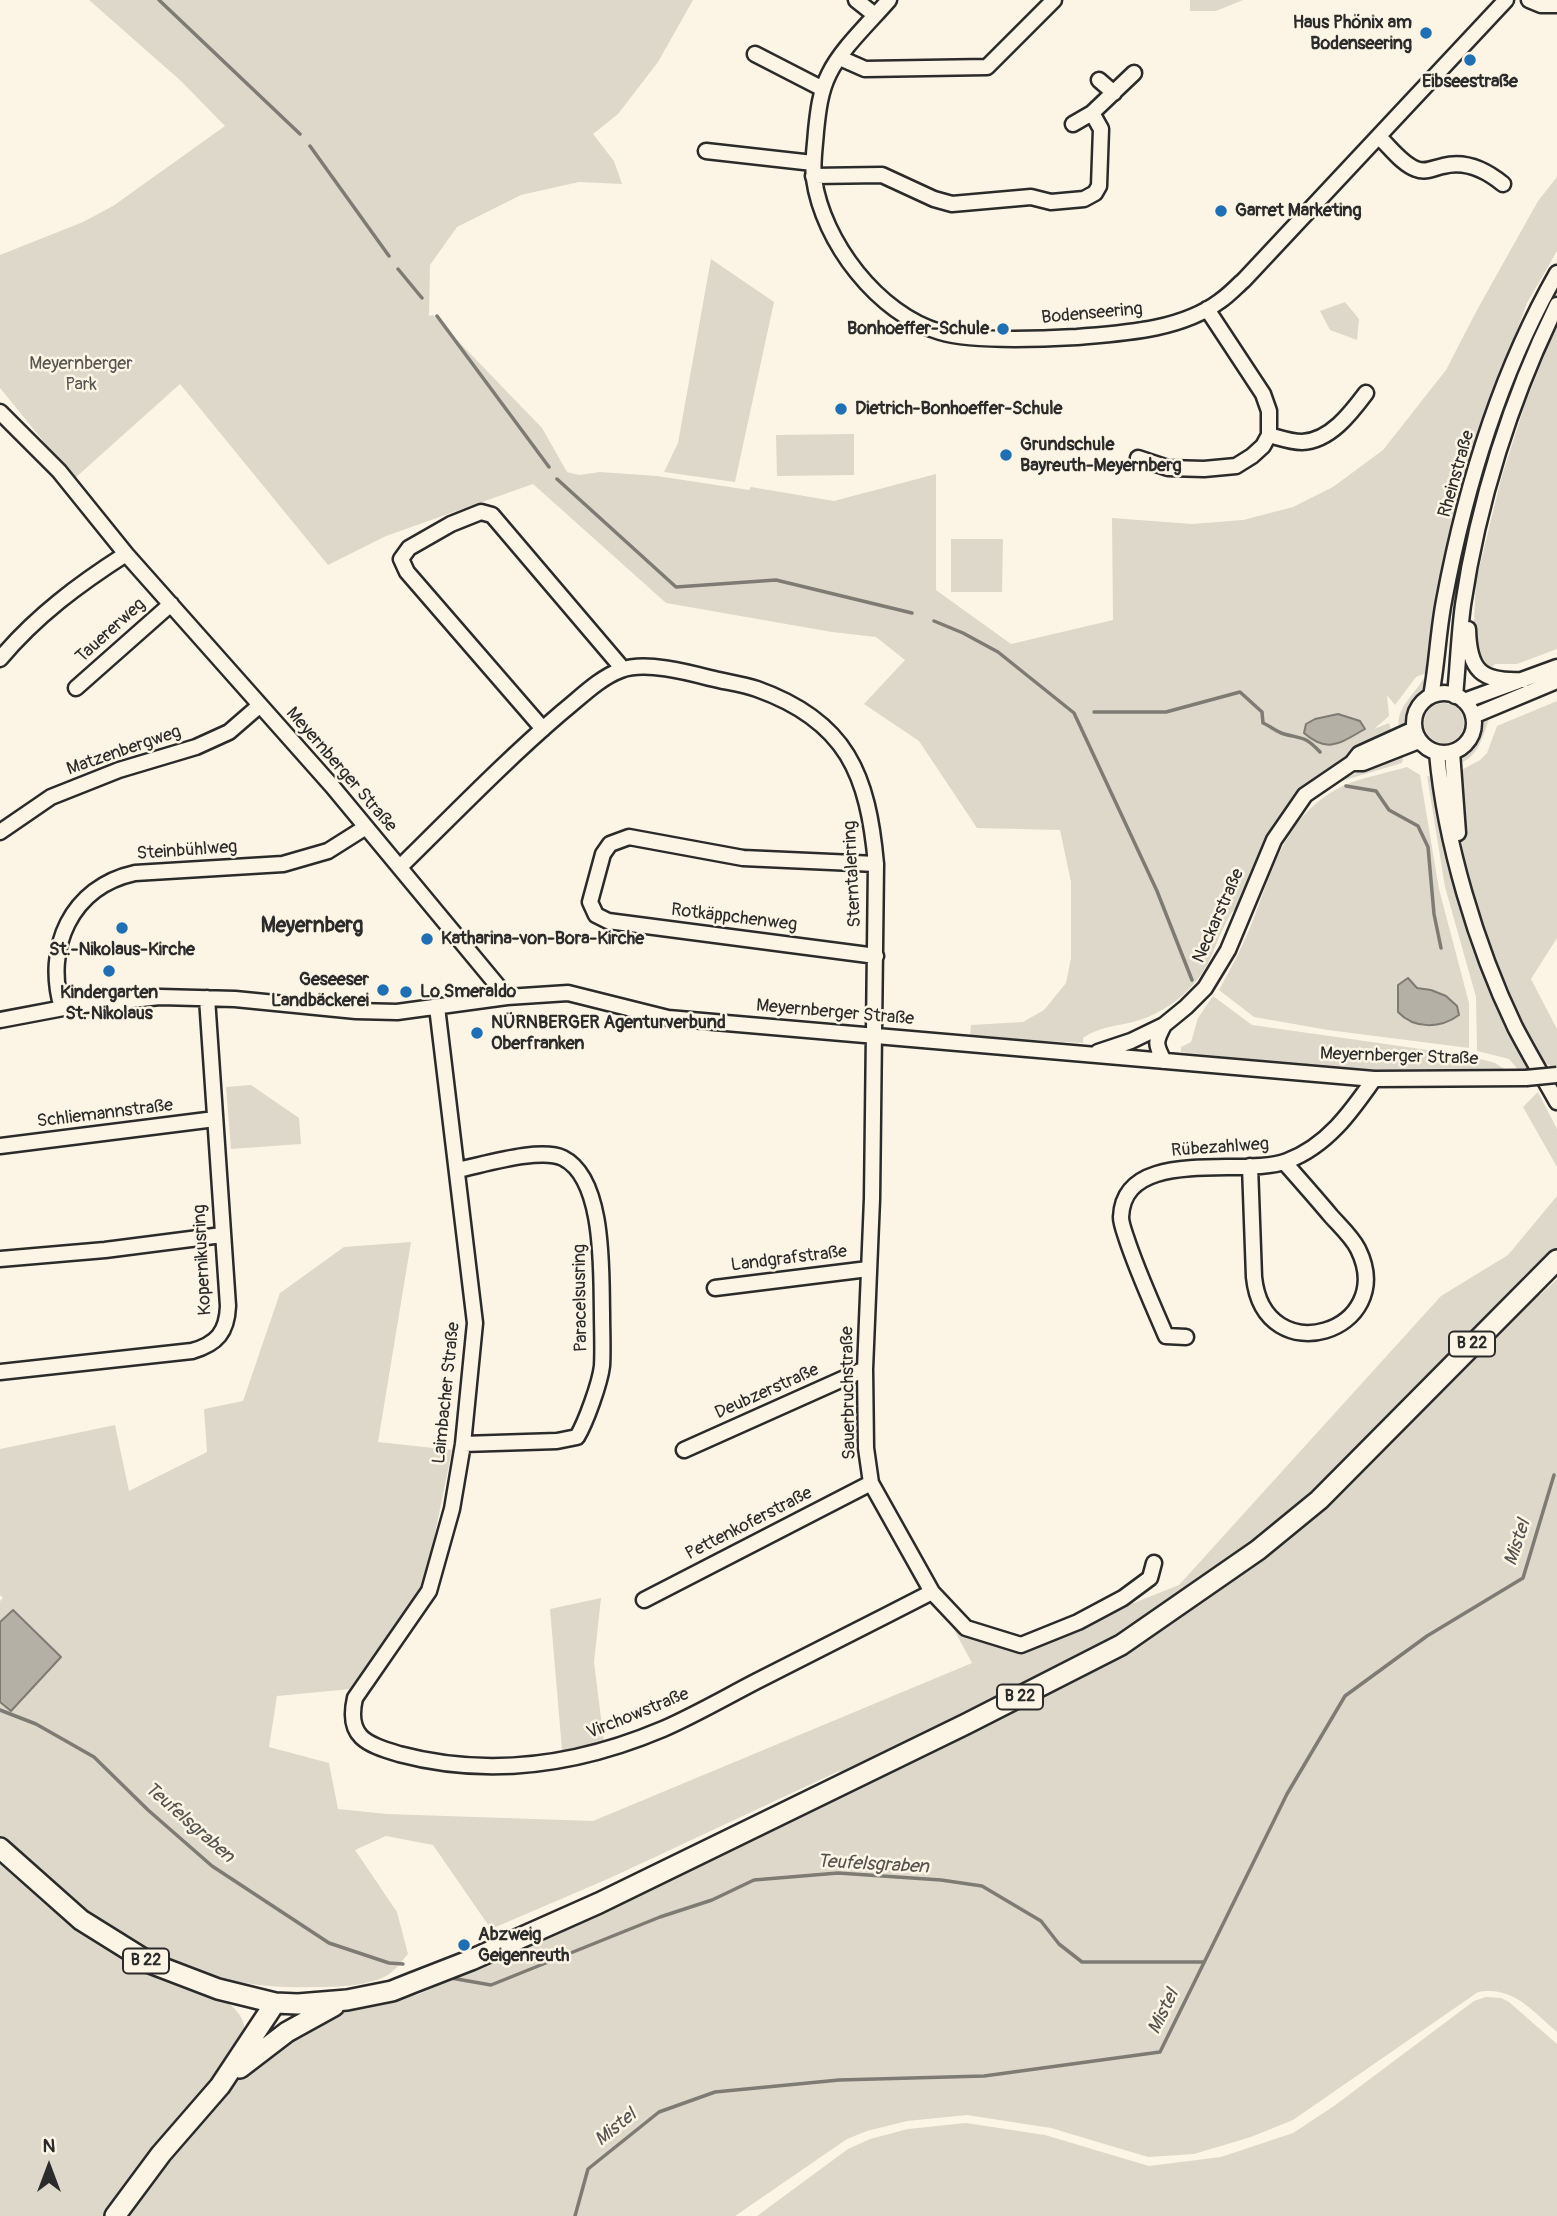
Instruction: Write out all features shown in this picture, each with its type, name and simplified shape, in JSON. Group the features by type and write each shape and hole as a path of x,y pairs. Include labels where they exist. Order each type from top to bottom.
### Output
{"main road":[{"name":"B 22","path":"0,1848 82,1920 150,1963 218,1989 278,2003 324,2003 392,1991 471,1960 599,1903 966,1724 1121,1645 1258,1550 1319,1500 1557,1260"},
{"path":"218,1989 245,2012 250,2027 250,2039"},
{"path":"220,2086 271,2043 318,2013 348,2000"},
{"path":"271,2043 278,2029 278,2003"},
{"path":"115,2216 161,2154 220,2086 250,2039 278,2003"}],"street":[{"path":"856,0 875,15"},
{"name":"Bodenseering","path":"889,0 840,58 823,89 817,118 813,169 816,191 837,246 880,297 939,332 1047,339 1150,329 1207,309 1220,301 1244,280 1506,0"},
{"path":"840,58 865,69 987,67 1054,0"},
{"path":"1529,0 1541,5 1557,5"},
{"path":"755,54 823,89"},
{"path":"1073,124 1092,113 1134,73"},
{"path":"1099,80 1114,93"},
{"path":"706,151 813,169 882,175 934,199 952,204 1031,197 1051,202 1084,199 1095,193 1099,186 1101,129 1092,113"},
{"path":"1379,137 1408,164 1420,171 1462,164 1488,172 1503,184"},
{"name":"Rheinstraße","path":"1431,696 1444,601 1475,469 1507,382 1541,301 1557,273"},
{"name":"Rheinstraße","path":"1460,698 1463,604 1492,475 1523,384 1557,305"},
{"path":"1138,458 1168,468 1236,466 1263,446 1269,435 1269,411 1263,394 1207,309"},
{"path":"1269,435 1294,442 1311,440 1344,422 1366,393"},
{"name":"Meyernberger Straße","path":"0,412 59,471 126,554 366,827 507,997 568,993 668,1018 1374,1079 1526,1078 1557,1075"},
{"path":"400,867 543,729 595,685 623,669 492,515 481,512 451,524 409,548 401,559 407,572 543,729"},
{"path":"0,659 39,617 79,584 126,554"},
{"name":"Tauererweg","path":"76,688 171,604"},
{"path":"1463,604 1468,615 1471,657 1477,667 1491,679 1523,680"},
{"path":"1460,698 1473,716 1474,728 1469,740 1461,748 1444,752 1427,748 1417,735 1418,709 1431,696 1443,694 1460,698 1557,667"},
{"name":"Sterntalerring","path":"623,669 683,671 756,688 816,719 834,736 856,769 872,823 876,864 874,1035"},
{"path":"1473,716 1557,681"},
{"name":"Matzenbergweg","path":"0,832 51,797 119,770 196,747 229,732 259,706"},
{"name":"Neckarstraße","path":"1093,1054 1131,1041 1164,1025 1205,988 1217,971 1274,840 1294,807 1315,786 1352,763 1363,762 1417,735"},
{"path":"1444,752 1448,823 1473,919 1515,1026 1557,1102"},
{"name":"Steinbühlweg","path":"62,1008 57,992 56,967 64,930 72,913 85,899 120,877 135,873 282,864 328,851 366,827"},
{"name":"Rotkäppchenweg","path":"876,864 743,858 629,837 610,844 603,854 591,891 592,909 596,915 608,921 876,956"},
{"path":"0,1020 128,999 207,998 397,1012 507,997"},
{"name":"Kopernikusring","path":"0,1372 192,1351 207,1347 217,1339 228,1318 207,998"},
{"name":"Laimbacher Straße","path":"351,1716 355,1698 429,1591 452,1509 463,1444 475,1323 437,1007"},
{"path":"1164,1025 1156,1046 1164,1061"},
{"name":"Sauerbruchstraße","path":"874,1035 872,1199 865,1369 866,1448 872,1483 932,1592 966,1628 1020,1645 1078,1622 1123,1598 1150,1578 1154,1563"},
{"name":"Rübezahlweg","path":"1186,1337 1166,1336 1132,1255 1121,1219 1124,1202 1130,1190 1143,1178 1163,1171 1285,1163 1311,1150 1329,1135 1350,1115 1374,1079"},
{"name":"Schliemannstraße","path":"0,1146 215,1119"},
{"name":"Paracelsusring","path":"457,1170 547,1154 559,1156 572,1163 584,1182 594,1207 601,1245 602,1368 583,1427 577,1437 557,1441 463,1444"},
{"path":"1250,1166 1255,1291 1260,1304 1274,1321 1284,1327 1306,1333 1321,1333 1335,1329 1345,1322 1358,1304 1366,1285 1363,1261 1350,1237 1285,1163"},
{"path":"0,1259 105,1250 222,1235"},
{"name":"Landgrafstraße","path":"715,1288 868,1269"},
{"name":"Deubzerstraße","path":"684,1450 865,1369"},
{"name":"Pettenkoferstraße","path":"643,1600 872,1483"},
{"name":"Virchowstraße","path":"351,1716 361,1738 374,1747 422,1760 461,1766 508,1768 564,1761 605,1750 663,1729 932,1592"}],"green space":[{"name":"Meyernberger Park","path":"89,0 693,0 658,62 618,114 593,134 614,161 622,184 579,182 521,195 457,227 430,265 429,316 433,315 542,428 567,472 579,475 600,472 657,476 749,490 751,487 834,501 936,474 936,590 1011,644 1113,620 1112,518 1192,524 1243,520 1293,507 1333,487 1383,450 1446,370 1538,201 1557,177 1557,251 1527,303 1480,432 1438,591 1431,671 1416,677 1395,705 1387,695 1389,716 1374,729 1389,723 1392,733 1338,762 1291,801 1268,836 1244,897 1230,915 1208,964 1176,1001 1148,1017 1095,1031 1083,1038 1083,1043 970,1037 971,1025 1023,1022 1044,1010 1066,983 1071,958 1071,882 1060,830 977,828 919,741 864,704 905,660 876,637 666,603 533,484 386,536 328,565 180,384 74,479 0,388 0,255 83,222 113,206 225,126 181,81"},
{"path":"1190,0 1243,0 1216,11 1190,11"},
{"path":"711,259 774,302 735,482 664,472 678,443"},
{"path":"1345,302 1359,319 1357,340 1330,330 1320,311"},
{"path":"1557,324 1557,649 1517,664 1495,664 1488,671 1480,663 1473,641 1476,581 1501,479 1526,401"},
{"path":"854,434 854,475 777,476 776,435"},
{"path":"951,539 1003,539 1002,592 951,592"},
{"path":"1430,678 1428,689 1413,705 1404,725 1399,727 1400,714 1406,702 1423,679"},
{"path":"1557,701 1557,938 1531,979 1557,1029 1557,1070 1538,1058 1484,932 1463,857 1458,772 1487,753 1497,726"},
{"path":"1444,703 1452,704 1458,709 1463,715 1463,731 1458,737 1452,742 1444,743 1436,742 1430,737 1425,731 1424,723 1425,715 1430,709 1436,704"},
{"path":"1485,717 1489,719 1475,752 1470,758 1456,764 1460,755 1473,742"},
{"path":"1400,751 1402,763 1338,782"},
{"path":"1407,767 1420,775 1439,889 1469,1003 1469,1048 1328,1030 1254,1017 1219,990 1247,936 1272,869 1290,833 1317,802 1335,790 1361,779"},
{"path":"1427,776 1433,777 1470,928 1501,1015 1531,1073 1522,1074 1509,1059 1477,1051 1476,997 1445,887"},
{"path":"1213,996 1252,1025 1470,1056 1495,1063 1512,1074 1373,1073 1181,1052 1181,1047 1191,1042 1198,1018"},
{"path":"251,1085 299,1118 301,1144 231,1149 226,1087"},
{"path":"1538,1092 1557,1129 1557,1167 1523,1107"},
{"path":"1557,1196 1557,1249 1522,1277 1540,1295 1557,1279 1557,2032 1512,1996 1491,1991 1478,1992 1293,2120 1251,2137 1194,2154 1148,2157 1051,2128 967,2115 907,2121 847,2139 735,2216 123,2216 227,2085 259,2057 341,2011 417,1995 520,1949 848,1792 839,1771 610,1878 491,1929 433,1845 386,1836 355,1850 397,1912 408,1954 389,1974 377,1980 350,1986 264,1986 220,1978 179,1964 104,1924 0,1837 0,1702 11,1711 13,1610 0,1622 0,1601 3,1598 0,1595 0,1449 115,1425 129,1491 207,1452 204,1409 243,1401 280,1293 344,1247 411,1242 378,1442 452,1450 424,1588 351,1689 277,1696 269,1747 329,1763 338,1809 387,1814 593,1821 972,1663 952,1626 1013,1651 1179,1585 1441,1296 1508,1255"},
{"path":"601,1598 594,1662 605,1750 563,1761 550,1609"},
{"path":"0,1856 60,1910 225,2000 237,2011 243,2022 244,2034 238,2050 105,2216 0,2216"},
{"path":"1486,1997 1501,1998 1509,2002 1557,2044 1557,2216 757,2216 848,2149 870,2139 908,2129 966,2123 1045,2135 1149,2166 1221,2157 1293,2133 1334,2106 1474,2001"}],"shaded area":[{"path":"1338,714 1360,721 1365,729 1341,742 1327,745 1304,733 1306,724"},
{"path":"1408,978 1417,988 1446,996 1457,1006 1459,1015 1436,1025 1419,1024 1404,1018 1398,1012 1398,985"},
{"path":"13,1610 61,1657 11,1711 0,1702 0,1622"}],"waterway":[{"path":"159,0 300,134"},
{"path":"310,146 389,256"},
{"path":"398,269 422,298"},
{"path":"437,316 549,467"},
{"path":"557,479 676,587 776,580 912,613"},
{"path":"934,621 998,652 1074,713 1157,891 1192,980"},
{"path":"1094,712 1166,712 1240,692 1262,712 1263,723 1281,733 1307,741 1320,752"},
{"path":"1346,786 1376,791 1389,810 1418,826 1428,847 1434,914 1441,948"},
{"name":"Mistel","path":"575,2216 588,2169 659,2112 715,2092 839,2080 984,2076 1160,2052 1287,1794 1345,1696 1427,1636 1523,1578 1554,1475"},
{"name":"Teufelsgraben","path":"0,1710 36,1724 94,1757 148,1810 212,1866 329,1943 389,1963 403,1964"},
{"name":"Teufelsgraben","path":"451,1978 491,1985 660,1917 712,1900 754,1880 838,1873 941,1880 982,1886 1041,1921 1059,1944 1082,1962 1204,1962"}],"place":[{"name":"Haus Phönix am Bodenseering","path":"1426,33"},
{"name":"Eibseestraße","path":"1470,60"},
{"name":"Garret Marketing","path":"1221,211"},
{"name":"Bonhoeffer-Schule","path":"1003,329"},
{"name":"Dietrich-Bonhoeffer-Schule","path":"841,409"},
{"name":"Grundschule Bayreuth-Meyernberg","path":"1006,455"},
{"name":"St.-Nikolaus-Kirche","path":"122,928"},
{"name":"Katharina-von-Bora-Kirche","path":"427,939"},
{"name":"Kindergarten St. Nikolaus","path":"109,971"},
{"name":"Geseeser Landbäckerei","path":"383,990"},
{"name":"Lo Smeraldo","path":"406,992"},
{"name":"NÜRNBERGER Agenturverbund Oberfranken","path":"477,1033"},
{"name":"Abzweig Geigenreuth","path":"464,1945"}],"district":[{"name":"Meyernberg","path":"312,927"}]}
